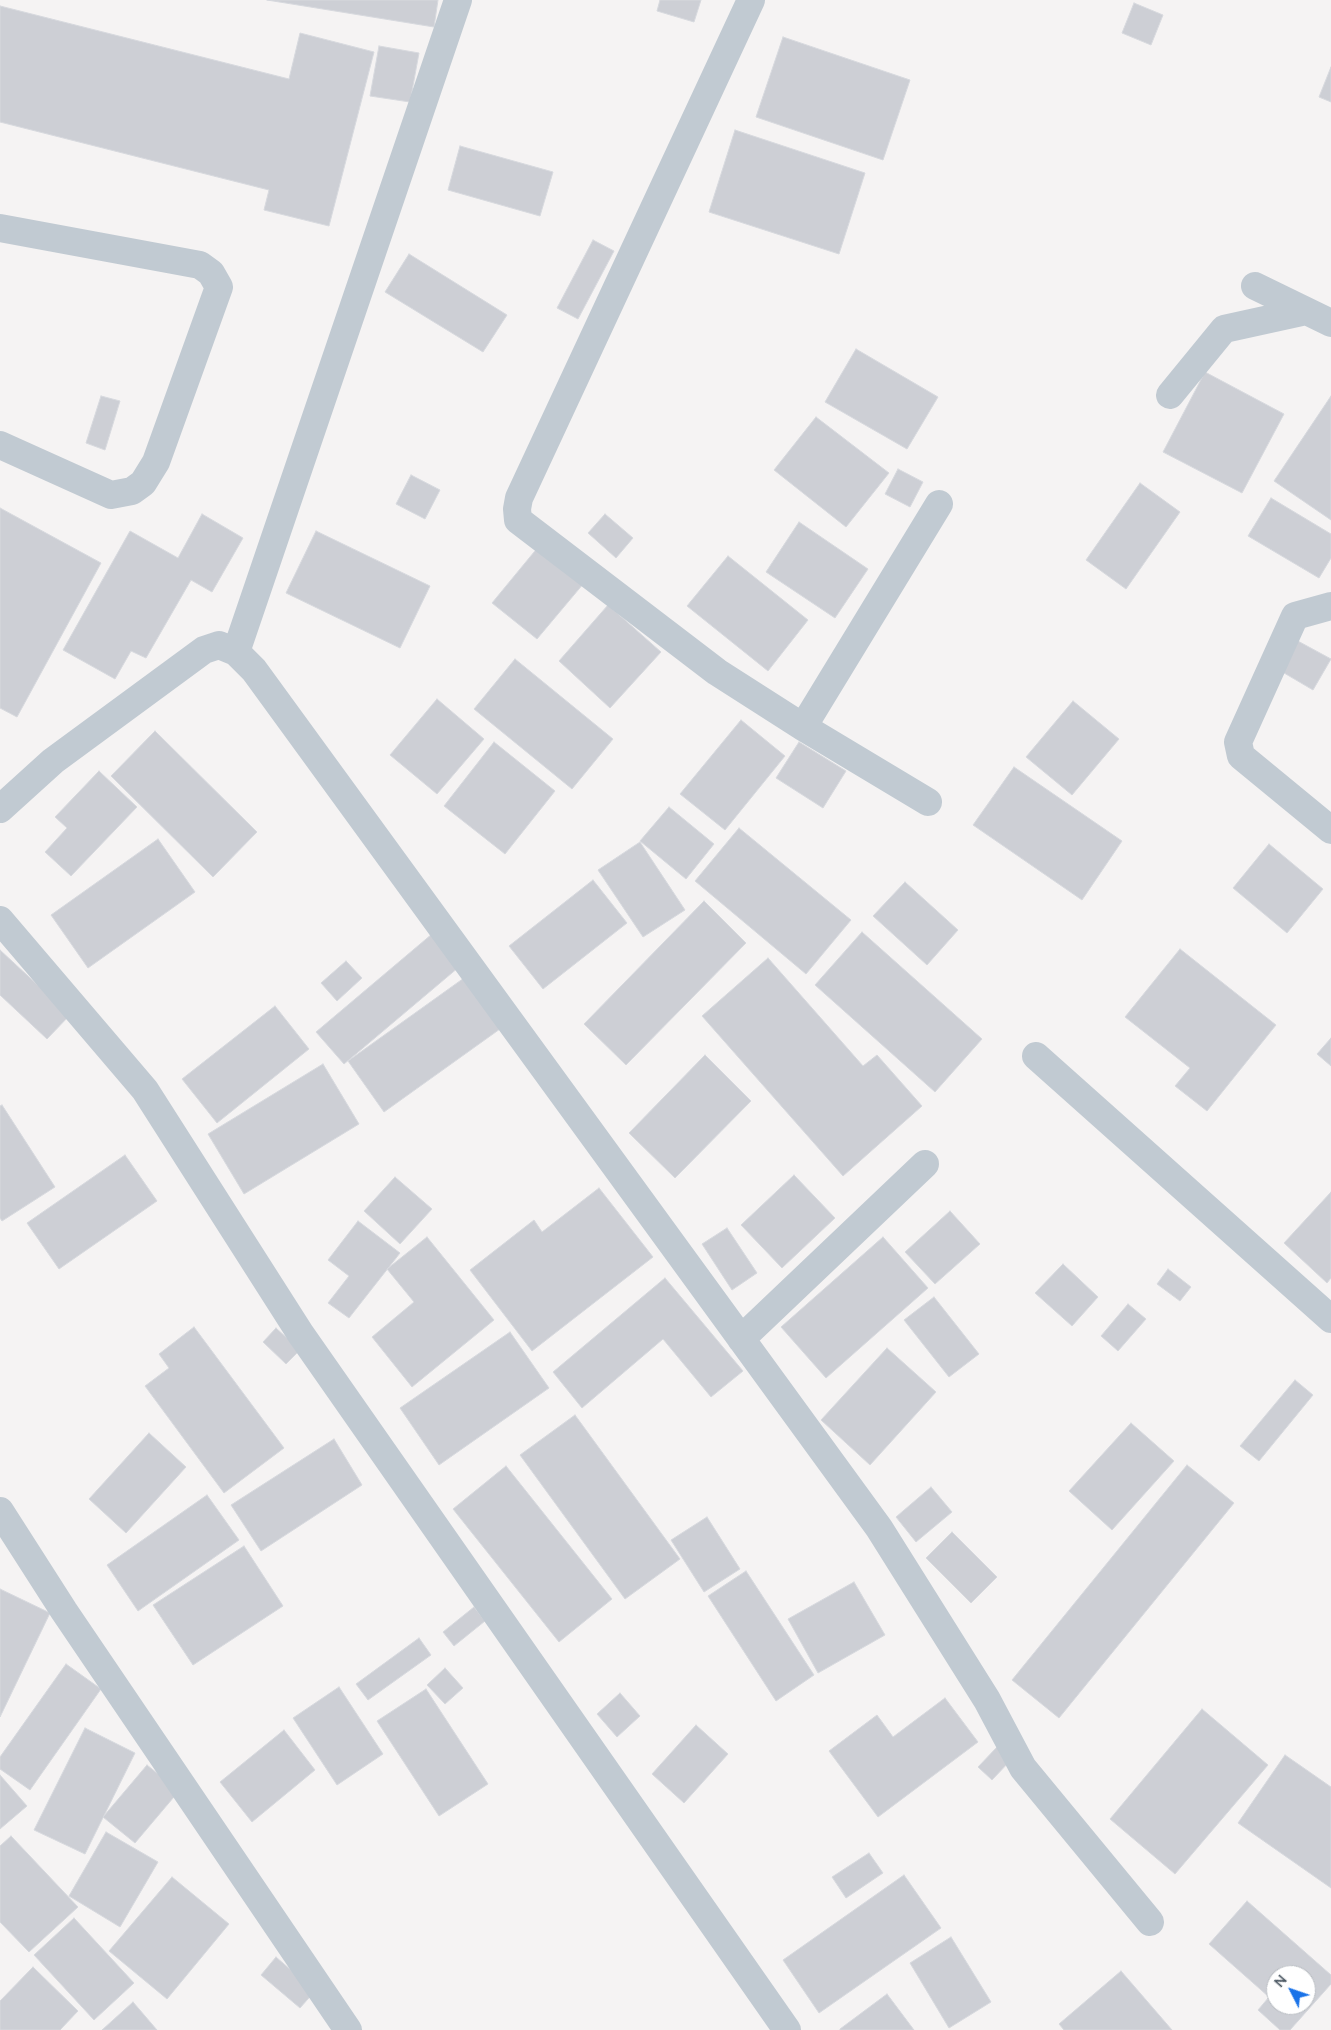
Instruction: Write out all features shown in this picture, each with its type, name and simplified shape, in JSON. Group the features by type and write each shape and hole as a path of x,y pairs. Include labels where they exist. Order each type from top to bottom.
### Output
{"street":[{"path":"236,652 458,0"},
{"path":"751,0 523,489 517,508 518,520 717,672 803,727 928,802"},
{"path":"0,228 200,265 211,273 219,287 156,462 143,483 132,491 111,496 0,445"},
{"path":"1255,286 1331,323"},
{"path":"1170,395 1224,329 1306,311"},
{"path":"803,727 939,504"},
{"path":"1331,606 1294,616 1238,742 1241,756 1331,830"},
{"path":"0,809 53,761 204,650 219,646 236,652 254,670 266,686 879,1528 988,1700 1023,1768 1150,1922"},
{"path":"0,920 145,1090 300,1333 787,2030"},
{"path":"1036,1056 1331,1319"},
{"path":"741,1339 925,1164"},
{"path":"0,1510 69,1619 348,2030"}],"building":[{"path":"267,0 438,0 434,27"},
{"path":"660,0 701,0 694,22 657,11"},
{"path":"1134,3 1163,15 1151,45 1122,33"},
{"path":"0,6 289,79 300,33 374,52 329,226 264,210 269,190 0,122"},
{"path":"783,37 910,80 883,160 756,117"},
{"path":"379,46 419,53 410,102 370,96"},
{"path":"1331,67 1331,102 1319,97"},
{"path":"735,130 865,173 839,254 709,212"},
{"path":"460,146 553,172 540,216 448,190"},
{"path":"593,240 614,251 578,319 557,308"},
{"path":"409,254 507,315 483,352 385,292"},
{"path":"856,349 938,397 907,449 825,402"},
{"path":"1205,372 1284,414 1242,493 1163,452"},
{"path":"101,396 120,401 105,450 86,443"},
{"path":"1331,396 1331,520 1274,481"},
{"path":"816,417 889,473 846,527 774,470"},
{"path":"898,469 923,482 910,507 885,494"},
{"path":"411,475 440,490 425,519 396,504"},
{"path":"1140,483 1180,512 1126,589 1086,560"},
{"path":"1271,498 1331,534 1331,558 1319,578 1248,536"},
{"path":"0,508 101,563 17,717 0,708"},
{"path":"202,514 243,538 212,592 191,580 146,658 131,651 115,679 63,650 130,531 178,558"},
{"path":"605,514 633,538 616,558 588,533"},
{"path":"799,522 868,569 835,618 766,572"},
{"path":"316,531 430,586 400,648 286,593"},
{"path":"539,546 584,583 537,639 492,603"},
{"path":"728,556 808,620 768,671 687,606"},
{"path":"608,605 661,652 610,708 559,661"},
{"path":"1296,640 1331,659 1313,690 1279,670"},
{"path":"515,659 613,739 572,789 474,709"},
{"path":"437,699 484,739 437,794 390,755"},
{"path":"1073,701 1119,739 1072,795 1026,757"},
{"path":"741,720 785,756 725,830 680,794"},
{"path":"155,731 257,832 213,877 111,776"},
{"path":"494,742 555,791 505,854 444,806"},
{"path":"799,742 846,771 823,808 776,778"},
{"path":"1014,767 1122,841 1082,900 973,825"},
{"path":"99,771 137,807 71,876 45,852 67,828 55,817"},
{"path":"669,807 714,844 686,879 640,841"},
{"path":"739,828 851,920 806,974 695,881"},
{"path":"158,839 195,892 88,968 51,915"},
{"path":"640,842 685,910 643,937 598,870"},
{"path":"1269,844 1323,889 1287,933 1233,888"},
{"path":"593,880 627,923 543,989 509,946"},
{"path":"905,882 958,930 927,965 873,916"},
{"path":"704,901 746,943 626,1065 584,1024"},
{"path":"862,932 982,1039 935,1092 815,985"},
{"path":"432,934 459,967 344,1064 316,1032"},
{"path":"1180,949 1276,1025 1207,1111 1175,1086 1190,1068 1125,1017"},
{"path":"0,950 70,1015 47,1039 0,995"},
{"path":"768,958 863,1066 877,1055 922,1106 843,1176 702,1016"},
{"path":"346,961 362,978 337,1001 321,983"},
{"path":"464,978 500,1029 384,1112 348,1061"},
{"path":"275,1006 309,1049 217,1123 182,1079"},
{"path":"1331,1038 1331,1066 1317,1054"},
{"path":"705,1055 751,1101 675,1178 629,1133"},
{"path":"323,1064 359,1124 244,1194 208,1134"},
{"path":"2,1105 55,1187 2,1221 0,1218 0,1106"},
{"path":"125,1155 157,1201 59,1269 27,1223"},
{"path":"794,1175 835,1218 782,1268 741,1225"},
{"path":"395,1177 432,1209 400,1244 364,1211"},
{"path":"599,1188 653,1257 532,1351 470,1270 534,1220 542,1232"},
{"path":"1331,1192 1331,1278 1327,1283 1284,1243"},
{"path":"950,1211 980,1244 935,1284 905,1252"},
{"path":"358,1221 400,1253 349,1318 328,1303 349,1276 328,1260"},
{"path":"727,1228 757,1273 732,1290 702,1244"},
{"path":"427,1237 494,1320 412,1387 372,1337 414,1302 387,1269"},
{"path":"883,1237 928,1288 826,1378 781,1327"},
{"path":"1063,1264 1098,1297 1072,1326 1035,1293"},
{"path":"1168,1269 1191,1287 1180,1301 1157,1284"},
{"path":"665,1278 743,1371 711,1397 663,1339 582,1408 553,1372"},
{"path":"934,1297 979,1354 949,1377 904,1320"},
{"path":"1128,1304 1146,1319 1118,1351 1101,1336"},
{"path":"194,1327 284,1448 224,1493 145,1386 169,1368 159,1354"},
{"path":"276,1328 300,1350 286,1364 263,1342"},
{"path":"510,1332 549,1388 439,1465 400,1408"},
{"path":"887,1348 936,1392 870,1465 821,1420"},
{"path":"1295,1380 1313,1395 1259,1461 1240,1446"},
{"path":"575,1415 680,1559 625,1599 520,1455"},
{"path":"1131,1423 1174,1461 1112,1530 1069,1491"},
{"path":"149,1433 186,1467 126,1533 89,1499"},
{"path":"334,1439 362,1485 261,1551 231,1505"},
{"path":"1187,1465 1234,1503 1059,1718 1012,1680"},
{"path":"506,1466 612,1599 559,1642 453,1509"},
{"path":"931,1487 952,1512 916,1542 896,1517"},
{"path":"207,1495 239,1540 138,1611 107,1565"},
{"path":"707,1517 740,1569 704,1592 671,1540"},
{"path":"952,1532 997,1577 971,1603 926,1558"},
{"path":"244,1546 283,1606 193,1665 153,1605"},
{"path":"746,1571 814,1675 776,1701 708,1596"},
{"path":"854,1582 885,1635 818,1673 788,1619"},
{"path":"0,1589 50,1613 0,1717"},
{"path":"474,1607 485,1621 454,1646 443,1632"},
{"path":"419,1638 431,1655 368,1700 356,1684"},
{"path":"66,1664 101,1689 30,1790 0,1769 0,1757"},
{"path":"445,1668 463,1688 445,1704 427,1685"},
{"path":"339,1687 383,1754 337,1785 293,1718"},
{"path":"426,1689 488,1784 439,1816 377,1721"},
{"path":"620,1693 640,1716 617,1737 597,1714"},
{"path":"945,1698 978,1742 878,1817 829,1751 877,1715 893,1737"},
{"path":"1202,1709 1268,1765 1175,1874 1110,1819"},
{"path":"696,1725 728,1754 684,1803 652,1774"},
{"path":"85,1728 135,1753 85,1854 34,1830"},
{"path":"284,1730 315,1770 252,1822 220,1782"},
{"path":"997,1747 1010,1761 992,1780 978,1767"},
{"path":"1285,1755 1331,1787 1331,1888 1238,1823"},
{"path":"147,1765 179,1791 135,1843 103,1817"},
{"path":"0,1775 27,1806 0,1829"},
{"path":"106,1832 158,1862 120,1927 69,1896"},
{"path":"11,1836 78,1907 29,1952 0,1922 0,1846"},
{"path":"869,1853 883,1873 846,1898 832,1877"},
{"path":"904,1875 941,1928 819,2013 783,1960"},
{"path":"172,1877 229,1924 167,1999 109,1951"},
{"path":"1247,1901 1331,1975 1331,1984 1316,2001 1316,1965 1266,1965 1266,1994 1209,1944"},
{"path":"74,1918 134,1983 94,2020 34,1955"},
{"path":"951,1937 991,2002 949,2028 910,1963"},
{"path":"276,1957 315,1991 300,2008 261,1975"},
{"path":"33,1967 78,2011 60,2030 0,2030 0,2001"},
{"path":"1121,1971 1172,2030 1064,2030 1059,2024"},
{"path":"887,1994 914,2030 840,2030 840,2029"},
{"path":"1266,2001 1266,2015 1303,2015 1290,2030 1280,2030 1258,2010"},
{"path":"133,2002 157,2030 102,2030"}]}
